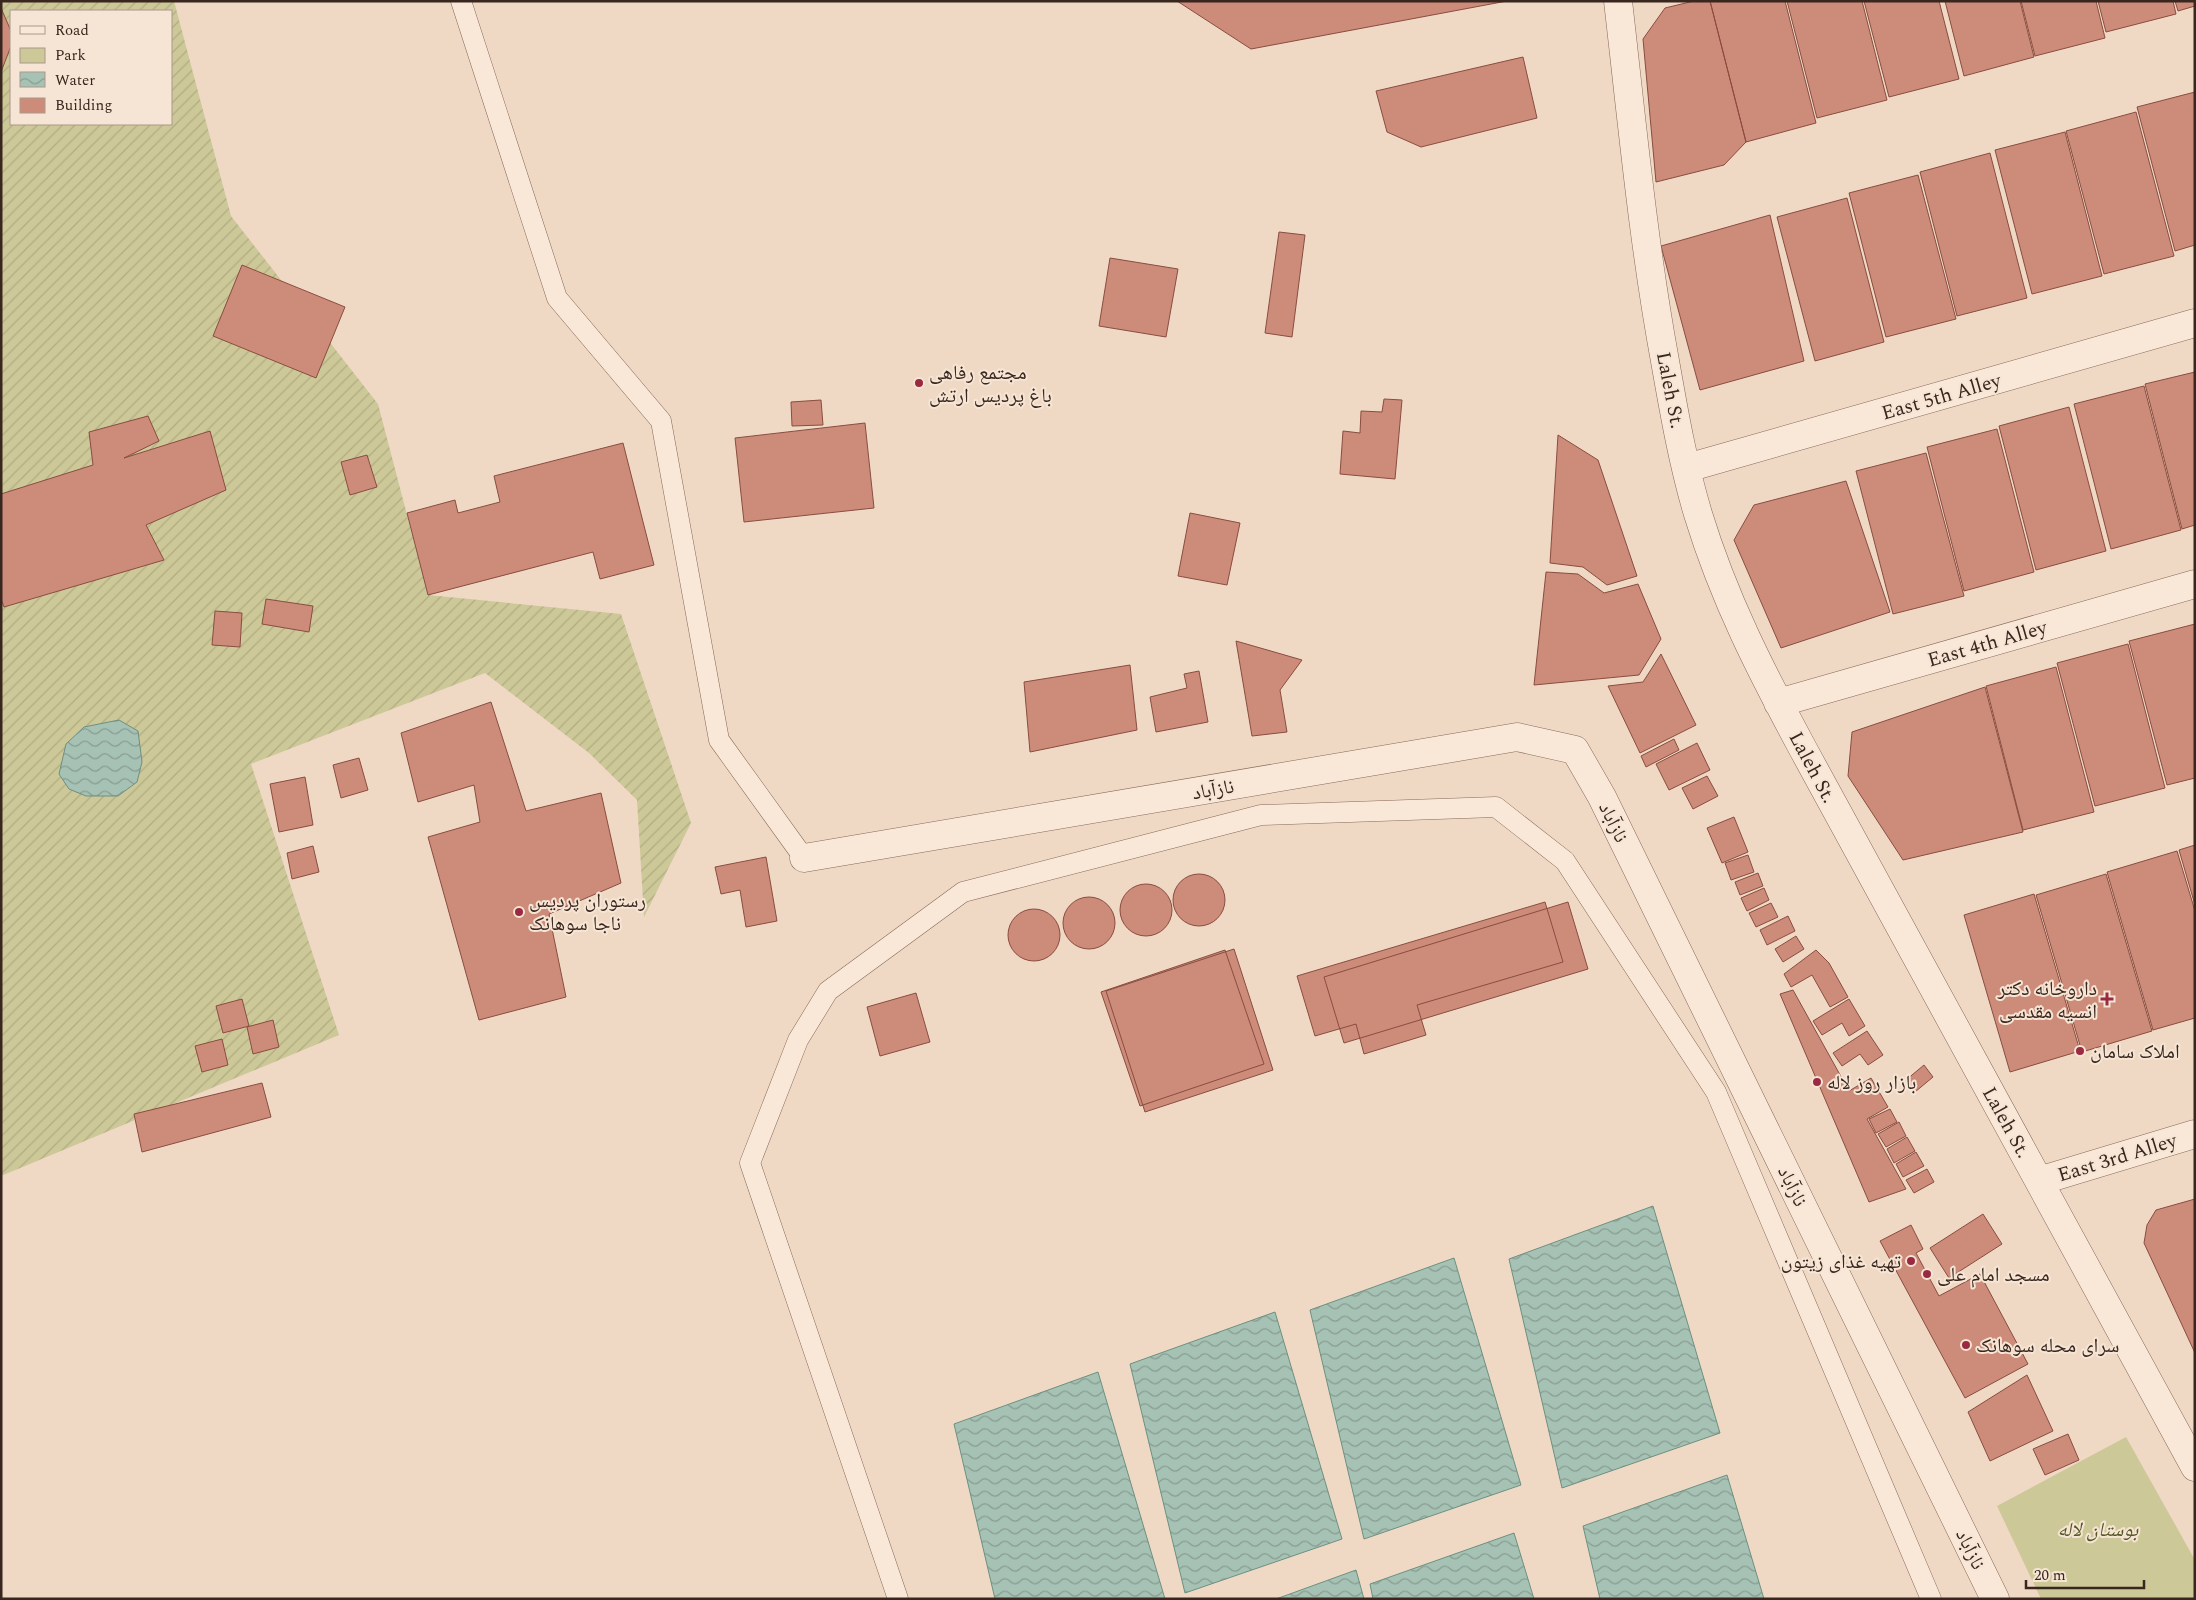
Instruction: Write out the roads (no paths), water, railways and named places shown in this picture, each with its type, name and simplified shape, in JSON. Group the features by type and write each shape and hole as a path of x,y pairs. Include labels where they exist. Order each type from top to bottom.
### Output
{"street":[{"name":"Laleh St.","path":"1618,1 1658,330 1686,468 1698,512 1730,604 1778,703 2195,1467"},
{"name":"East 5th Alley","path":"1686,468 2195,323"},
{"name":"East 4th Alley","path":"1778,703 2195,584"},
{"name":"نازآباد","path":"804,858 1516,737 1575,750 1602,797 1995,1599"},
{"name":"East 3rd Alley","path":"2039,1181 2195,1134"}],"lane":[{"path":"461,1 557,298 661,421 719,740 804,858"},
{"path":"898,1599 750,1163 798,1040 828,991 963,892 1261,815 1496,807 1565,861 1716,1092 1931,1599"}],"water":[{"path":"119,720 138,731 142,762 137,782 118,796 86,796 69,789 59,774 66,744 84,727"},
{"path":"1653,1206 1720,1433 1562,1488 1509,1259"},
{"path":"1454,1258 1521,1485 1364,1539 1310,1310"},
{"path":"1275,1312 1342,1539 1185,1593 1130,1364"},
{"path":"1098,1372 1165,1599 995,1599 954,1424"},
{"path":"1727,1475 1764,1599 1600,1599 1583,1526"},
{"path":"1514,1533 1534,1599 1373,1599 1370,1584"},
{"path":"1356,1570 1364,1599 1276,1599"}],"place":[{"name":"مجتمع رفاهی باغ پردیس ارتش","path":"919,383"},
{"name":"رستوران پردیس ناجا سوهانک","path":"519,912"},
{"name":"داروخانه دکتر انسیه مقدسی","path":"2107,999"},
{"name":"املاک سامان","path":"2080,1051"},
{"name":"بازار روز لاله","path":"1817,1082"},
{"name":"تهیه غذای زیتون","path":"1911,1261"},
{"name":"مسجد امام علی","path":"1927,1274"},
{"name":"سرای محله سوهانک","path":"1966,1345"}],"park label":[{"name":"بوستان لاله","path":"2098,1529"}]}
